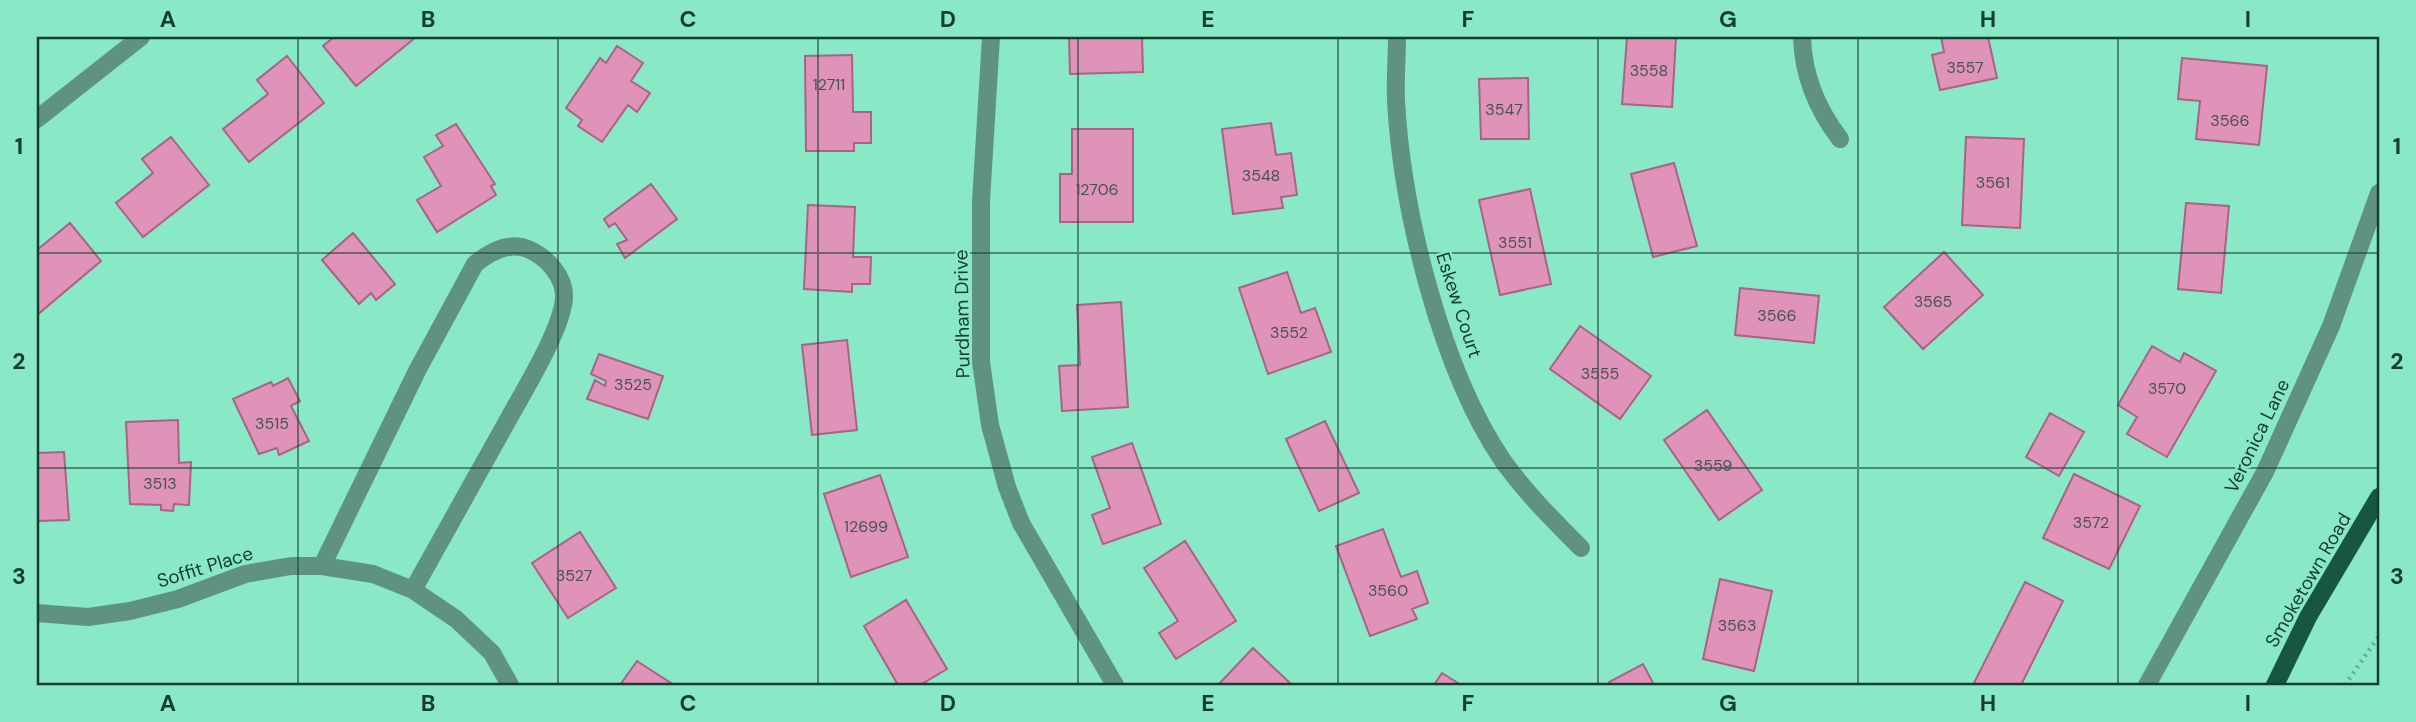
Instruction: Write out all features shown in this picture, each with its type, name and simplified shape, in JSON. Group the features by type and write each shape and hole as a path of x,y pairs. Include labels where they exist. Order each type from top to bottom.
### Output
{"main road":[{"name":"Smoketown Road","path":"2275,685 2308,617 2379,497"}],"street":[{"path":"37,119 141,37"},
{"name":"Purdham Drive","path":"991,37 981,190 981,362 990,425 1007,487 1021,523 1115,685"},
{"name":"Eskew Court","path":"1397,37 1396,100 1403,168 1420,253 1444,337 1473,407 1502,459 1538,506 1581,548"},
{"path":"1802,37 1802,55 1812,92 1840,139"},
{"name":"Veronica Lane","path":"2147,685 2266,472 2331,326 2379,193"},
{"path":"322,566 418,369 475,264 489,253 510,246 526,248 545,258 558,274 564,294 562,315 531,377 413,590"},
{"name":"Soffit Place","path":"37,613 88,617 130,611 178,599 245,574 290,566 322,566 373,574 413,590 456,619 492,653 510,685"}],"path":[{"path":"2345,685 2379,636"}],"building":[{"path":"334,37 416,37 356,86 323,46"},
{"path":"1069,37 1142,37 1143,72 1070,74"},
{"path":"1627,37 1676,37 1672,107 1622,104"},
{"path":"1941,37 1988,37 1997,78 1940,90 1932,55 1944,52"},
{"path":"617,46 643,63 631,81 650,93 637,112 628,105 602,142 578,126 582,120 566,108 600,58 606,63"},
{"path":"852,55 853,112 871,112 871,143 854,143 854,151 806,151 805,56"},
{"path":"287,56 324,103 249,162 223,129 268,94 257,80"},
{"path":"2182,58 2267,66 2259,145 2196,139 2200,101 2178,99"},
{"path":"1528,78 1529,139 1481,139 1479,79"},
{"path":"1271,123 1276,155 1291,153 1297,195 1281,197 1283,208 1233,214 1222,129"},
{"path":"456,124 495,184 491,186 496,195 437,232 417,200 441,186 424,157 443,146 436,135"},
{"path":"1072,129 1133,129 1133,222 1060,222 1060,174 1072,174"},
{"path":"171,137 209,185 143,237 116,203 153,173 142,159"},
{"path":"1966,137 2024,139 2020,228 1962,225"},
{"path":"1674,163 1697,246 1653,257 1631,174"},
{"path":"651,184 677,219 625,258 617,244 627,240 615,223 609,227 604,219"},
{"path":"1530,189 1551,284 1500,295 1479,200"},
{"path":"2186,203 2229,206 2221,293 2178,289"},
{"path":"808,205 855,207 853,257 871,257 870,284 852,284 852,292 804,289"},
{"path":"70,223 101,261 37,315 37,250"},
{"path":"353,233 395,284 376,300 371,293 359,304 322,260"},
{"path":"1944,252 1983,295 1923,349 1884,307"},
{"path":"1287,272 1301,313 1315,308 1331,352 1268,374 1239,288"},
{"path":"1740,288 1819,296 1814,343 1735,335"},
{"path":"1121,302 1128,407 1062,411 1059,366 1080,365 1077,305"},
{"path":"1580,326 1651,376 1620,419 1550,369"},
{"path":"847,340 857,430 812,435 802,345"},
{"path":"2152,346 2180,362 2184,353 2216,371 2167,457 2127,434 2137,417 2118,405"},
{"path":"599,354 663,376 648,419 587,399 595,380 605,386 606,381 591,374"},
{"path":"288,378 300,401 291,406 309,441 279,455 277,448 259,454 233,399 271,382 273,386"},
{"path":"1707,410 1762,490 1719,520 1664,440"},
{"path":"2050,413 2084,432 2059,476 2026,457"},
{"path":"178,420 179,463 191,462 189,505 174,504 173,511 161,510 161,505 130,504 126,422"},
{"path":"1325,421 1359,493 1319,511 1286,439"},
{"path":"1132,443 1161,524 1103,544 1092,515 1110,508 1092,457"},
{"path":"64,452 69,520 37,521 37,453"},
{"path":"2074,474 2140,506 2109,569 2043,538"},
{"path":"880,475 908,557 851,577 824,494"},
{"path":"1383,529 1401,577 1417,571 1428,603 1412,609 1417,619 1370,636 1336,546"},
{"path":"580,532 616,588 568,618 532,563"},
{"path":"1185,541 1236,621 1176,659 1159,633 1178,621 1144,568"},
{"path":"1720,579 1772,591 1754,671 1703,659"},
{"path":"2025,582 2063,601 2021,685 1973,685"},
{"path":"906,600 947,669 920,685 898,685 864,626"},
{"path":"1253,648 1292,685 1218,685"},
{"path":"637,661 674,685 620,685"},
{"path":"1643,664 1654,685 1611,685 1609,682"},
{"path":"1442,673 1461,685 1434,685"}]}
